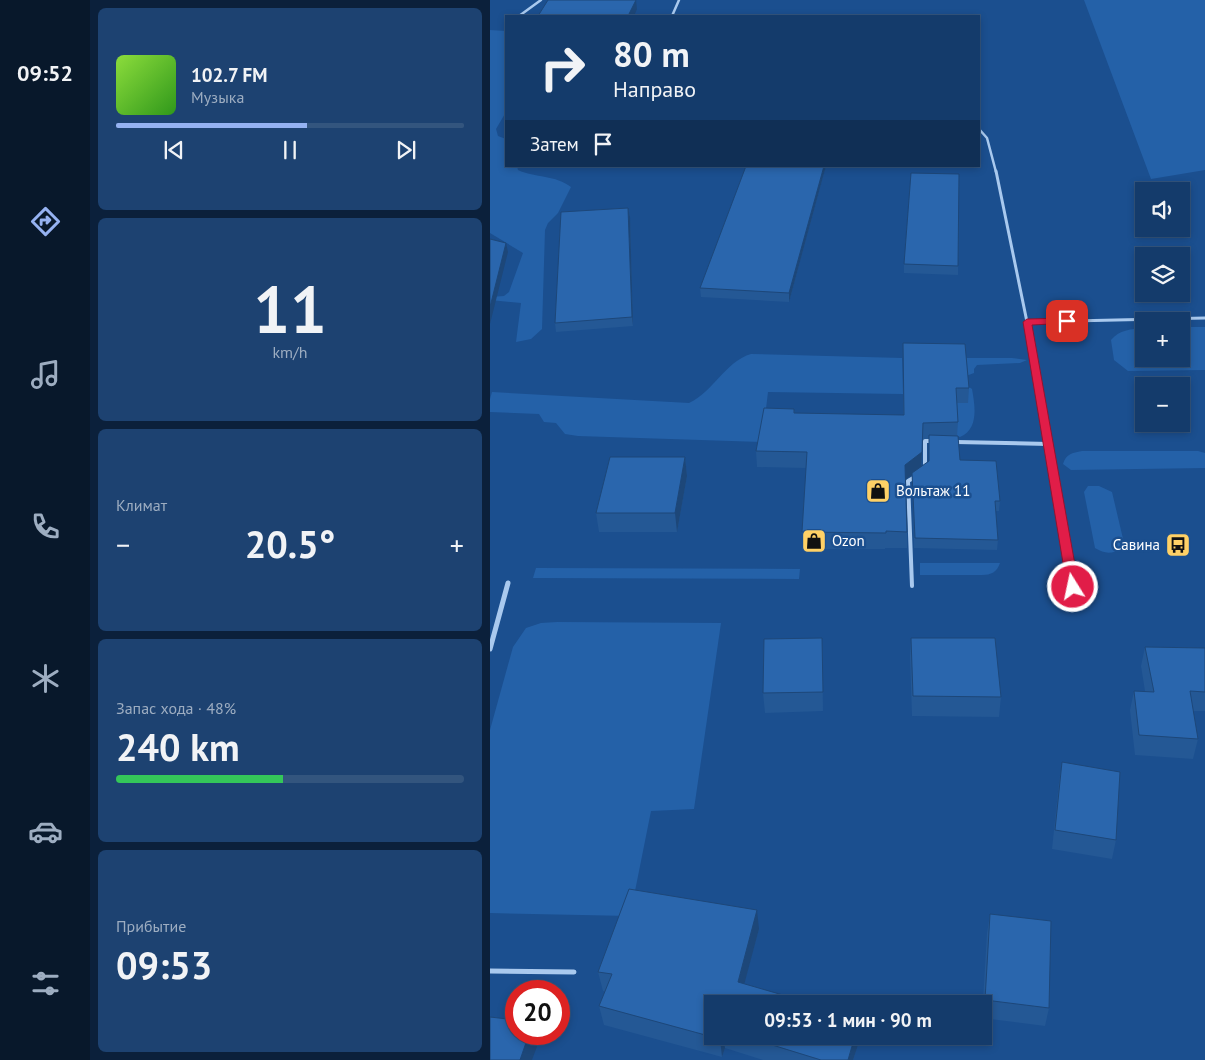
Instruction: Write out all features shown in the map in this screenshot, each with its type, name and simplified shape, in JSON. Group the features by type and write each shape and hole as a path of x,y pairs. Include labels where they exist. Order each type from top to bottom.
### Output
{"street":[{"path":"490,649 508,583"}],"lane":[{"path":"520,15 541,0"},
{"path":"672,15 679,0"},
{"path":"980,131 987,138 992,154 1027,322 1073,587"},
{"path":"1027,322 1205,318"},
{"path":"912,586 908,481 926,470 925,441 943,441"},
{"path":"952,442 1049,444"},
{"path":"490,970 574,972"}],"shaded area":[{"path":"1084,0 1205,0 1205,170 1151,179"},
{"path":"490,30 505,31 505,114 496,129 498,136 505,139 505,167 517,167 518,170 525,173 559,180 571,187 558,213 548,223 545,230 542,329 531,339 516,342 521,303 490,300 490,297 504,296 509,292 523,253 490,233"},
{"path":"1190,327 1205,327 1205,370 1128,371 1114,360 1111,340 1122,332 1135,329 1135,367 1190,367"},
{"path":"751,354 902,358 903,394 768,392 762,442 578,436 565,434 556,423 544,422 539,414 490,412 492,392 689,403 705,392 734,363"},
{"path":"966,358 1012,358 1027,360 1020,363 977,365 974,373 966,376"},
{"path":"966,385 972,389 974,416 970,429 960,437 957,436 953,403"},
{"path":"1082,451 1198,451 1205,453 1205,468 1071,470 1063,464 1070,454"},
{"path":"1088,486 1099,486 1112,492 1124,543 1122,549 1108,553 1095,548 1084,492"},
{"path":"920,563 1000,563 995,571 985,575 920,575"},
{"path":"536,568 800,569 799,579 533,578"},
{"path":"541,623 721,623 694,809 651,811 630,916 490,913 490,730 513,647 526,628"}],"building":[{"path":"548,0 636,0 628,15 539,15"},
{"path":"746,167 824,167 789,293 700,288"},
{"path":"911,173 959,174 958,266 904,264"},
{"path":"628,208 632,317 555,323 561,212"},
{"path":"490,239 506,243 490,307"},
{"path":"903,343 965,344 969,388 956,388 958,422 923,423 922,452 905,465 907,532 802,532 807,452 756,451 764,408 794,409 794,413 904,415"},
{"path":"929,435 958,436 960,460 996,461 1000,501 995,501 998,540 915,538 912,473 929,461"},
{"path":"610,457 685,457 675,513 596,513"},
{"path":"822,638 823,692 763,693 764,639"},
{"path":"911,638 995,638 1001,697 913,696"},
{"path":"1145,647 1205,648 1205,692 1190,691 1198,739 1139,735 1134,691 1154,692"},
{"path":"1062,762 1120,772 1116,840 1055,830"},
{"path":"629,889 757,910 738,982 783,995 704,995 704,1035 599,1006 612,974 598,972"},
{"path":"990,914 1051,921 1049,1008 992,1001 992,995 985,995"},
{"path":"490,1017 505,1019 505,1045 525,1045 520,1060 490,1060"},
{"path":"772,1045 852,1045 848,1060 821,1060"}],"place":[{"name":"Вольтаж 11","path":"878,491"},
{"name":"Ozon","path":"814,541"},
{"name":"Савина","path":"1178,545"}],"route":[{"path":"1067,321 1027,322 1073,587"}]}
